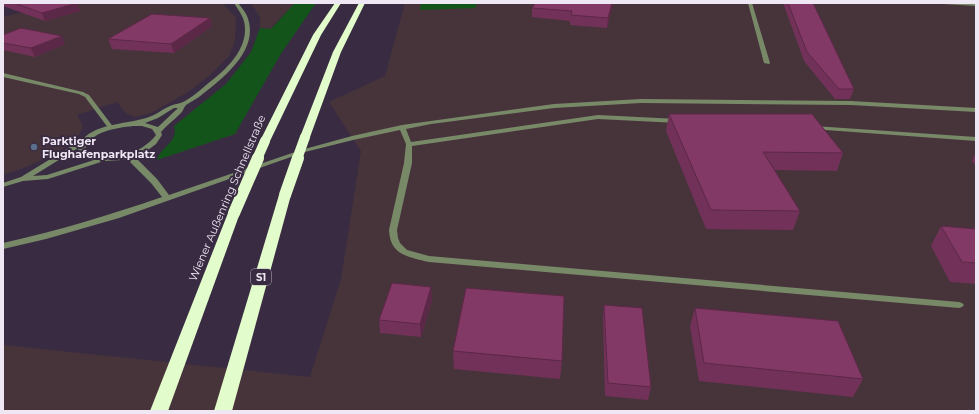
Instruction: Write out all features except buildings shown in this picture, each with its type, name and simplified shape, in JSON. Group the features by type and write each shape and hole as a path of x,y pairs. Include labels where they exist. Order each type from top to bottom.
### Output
{"highway":[{"name":"Wiener Außenring Schnellstraße","path":"158,411 234,213 290,88 317,35 338,3"},
{"name":"S1","path":"223,411 286,195 325,80 344,35 362,3"}],"street":[{"path":"22,179 96,134 111,128 156,117 172,107 184,104 220,78 234,64 245,46 248,25 245,15 236,3"},
{"path":"750,3 767,63"},
{"path":"944,3 976,5"},
{"path":"3,75 81,92 87,96 111,128"},
{"path":"3,246 43,237 116,216 303,151 402,127 504,112 554,106 641,101 851,103 976,110"},
{"path":"3,185 22,179 48,177 103,160 129,156 153,144 159,135 158,131 181,110 184,104"},
{"path":"409,144 598,117 683,122"},
{"path":"132,124 150,126 158,131"},
{"path":"402,127 409,144 408,163 392,230 392,237 400,250 411,256 429,259 959,305"},
{"path":"808,128 976,139"},
{"path":"85,141 81,146 81,151 85,156 103,160"},
{"path":"129,156 154,181 167,198"}],"shaded area":[{"path":"57,3 223,3 236,18 235,41 229,56 210,75 188,92 151,113 135,117 126,113 117,102 77,115 83,126 80,133 72,142 57,153 26,167 3,175 3,17"},
{"path":"251,3 295,3 270,29 260,28 260,17"},
{"path":"405,3 976,3 976,411 3,411 3,345 310,377 341,279 361,151 329,102 385,76"}],"green space":[{"path":"295,3 316,3 282,52 235,134 157,160 159,155 174,136 174,126 226,84 251,52 260,28 271,29"},
{"path":"421,3 477,3 475,8 420,10"}],"place":[{"name":"Parktiger Flughafenparkplatz","path":"34,147"}]}
